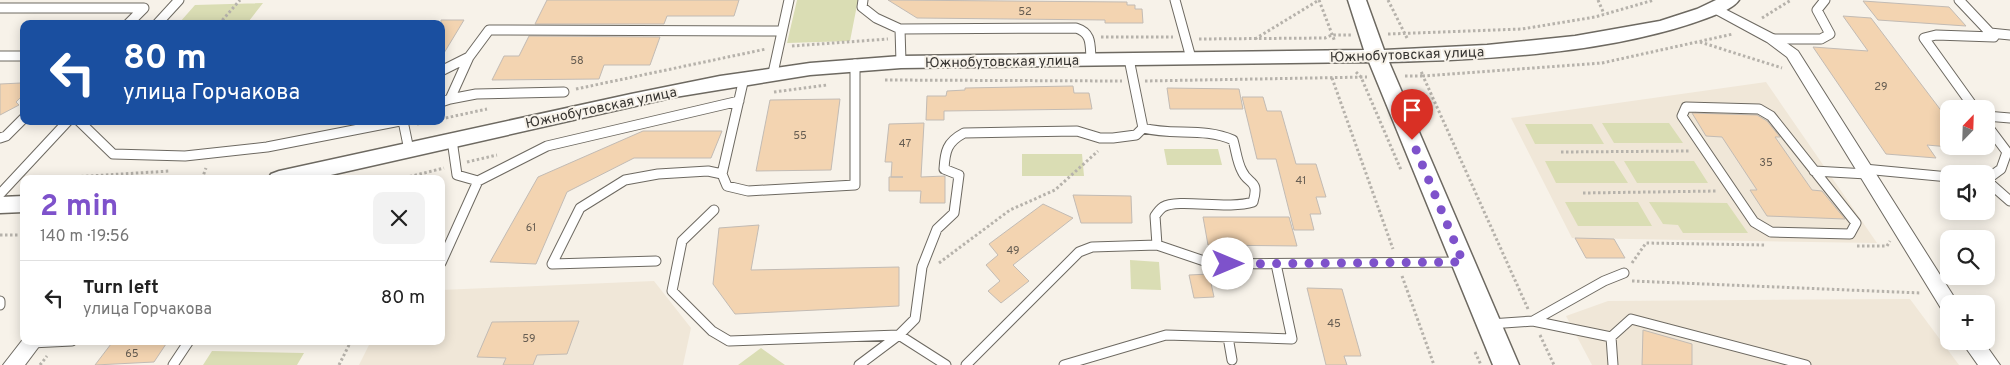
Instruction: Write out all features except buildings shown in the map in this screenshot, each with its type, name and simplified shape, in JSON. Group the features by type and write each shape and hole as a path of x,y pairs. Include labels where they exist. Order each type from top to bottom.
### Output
{"street":[{"path":"1357,0 1376,55 1506,365"},
{"name":"Южнобутовская улица","path":"297,175 641,97 741,92 773,73 855,72 900,62 1341,56 1482,52 1579,43 1652,29 1724,2"},
{"path":"1724,2 1750,27 1772,39 1792,54 1942,295"},
{"path":"0,205 20,204"},
{"path":"13,365 30,345"},
{"path":"1978,350 1990,365"}],"lane":[{"path":"160,20 179,0"},
{"path":"773,73 789,0"},
{"path":"863,0 862,6 876,18 900,30 1076,28 1085,31 1089,37 1091,59"},
{"path":"1175,0 1191,58"},
{"path":"1772,39 1821,39 1830,34 1817,10 1825,0"},
{"path":"1959,0 1994,37 1989,39 1936,35 1924,38 1926,45 1968,100"},
{"path":"0,8 144,8 132,20"},
{"path":"446,101 468,57 488,30 782,31"},
{"path":"900,30 900,62"},
{"path":"1990,33 2010,34"},
{"path":"0,56 20,56"},
{"path":"445,69 468,57"},
{"path":"1129,59 1143,128"},
{"path":"445,254 478,181 547,146 741,92 722,174 727,186 748,191 856,185 855,72"},
{"path":"446,101 476,94 564,92"},
{"path":"1686,107 1759,108 1771,116 1814,171 1856,223 1850,234 1771,232 1754,222 1682,116 1686,107"},
{"path":"1995,117 2010,118"},
{"path":"0,138 6,136 20,122"},
{"path":"0,194 64,125"},
{"path":"83,125 113,154 185,156 267,147 381,125"},
{"path":"403,125 409,150"},
{"path":"859,365 899,335 915,319 922,266 937,229 954,213 959,175 944,169 945,147 951,139 964,133 1077,132 1100,138 1113,138 1136,135 1143,128"},
{"path":"1143,128 1156,133 1224,135 1233,140 1242,173 1252,181 1256,192 1253,202 1242,207 1175,205 1163,207 1155,216 1157,245"},
{"path":"1995,135 2008,152 2003,166 1994,177 1986,180 2010,201"},
{"path":"452,140 457,175 478,181"},
{"path":"1814,171 1865,171 1940,176"},
{"path":"656,261 552,264 580,208 625,180 658,174 698,172 722,174"},
{"path":"714,210 682,242 672,290 712,331 728,341 899,335 946,365"},
{"path":"966,365 1079,252 1092,247 1157,245 1213,264 1463,262"},
{"path":"1064,365 1166,335 1292,338 1276,264"},
{"path":"1533,321 1604,281 1624,273"},
{"path":"1611,337 1631,319 1806,365"},
{"path":"1489,324 1533,321 1611,337"},
{"path":"1228,337 1232,360"},
{"path":"1611,337 1613,365"},
{"path":"173,365 186,345"}],"path":[{"path":"222,20 240,0"},
{"path":"1256,39 1319,0 1341,56 1361,77 1403,174"},
{"path":"1388,0 1405,33"},
{"path":"1598,0 1604,14"},
{"path":"741,92 855,72 1133,81 1423,76 1602,63 1735,34 1750,27 1791,0"},
{"path":"1700,42 1791,71"},
{"path":"1423,76 1554,365"},
{"path":"1332,78 1434,365"},
{"path":"921,277 1010,210 1055,190 1113,138"},
{"path":"1562,152 1706,151"},
{"path":"416,175 503,154"},
{"path":"203,175 206,165"},
{"path":"1583,193 1733,191"},
{"path":"0,235 20,235"},
{"path":"1848,246 1887,246 1892,238"},
{"path":"1771,245 1646,243 1624,273 1634,282 1926,293"},
{"path":"339,365 349,345"},
{"path":"1473,346 1480,365"}],"shaded area":[{"path":"1766,82 1877,243 1572,238 1511,118"},
{"path":"654,281 691,328 683,365 359,365 369,345 445,345 445,290"},
{"path":"1910,299 1940,339 1940,350 1948,350 1959,365 1592,365 1566,316 1608,301"}],"green space":[{"path":"797,0 858,0 850,41 787,43"},
{"path":"263,3 250,20 182,20 195,5"},
{"path":"1602,123 1669,123 1683,143 1614,143"},
{"path":"1525,124 1592,124 1604,144 1535,144"},
{"path":"1164,149 1218,149 1222,165 1167,165"},
{"path":"1022,154 1082,154 1084,176 1022,176"},
{"path":"1545,161 1614,161 1628,183 1556,183"},
{"path":"1624,161 1694,161 1708,183 1637,183"},
{"path":"1565,202 1638,202 1652,226 1578,226"},
{"path":"1649,202 1727,203 1748,233 1683,233 1678,225 1663,224"},
{"path":"1130,260 1159,262 1161,290 1131,289"},
{"path":"761,348 785,365 738,365"},
{"path":"212,351 304,353 297,365 203,365"}],"route":[{"path":"1228,264 1463,262 1412,140"}]}
